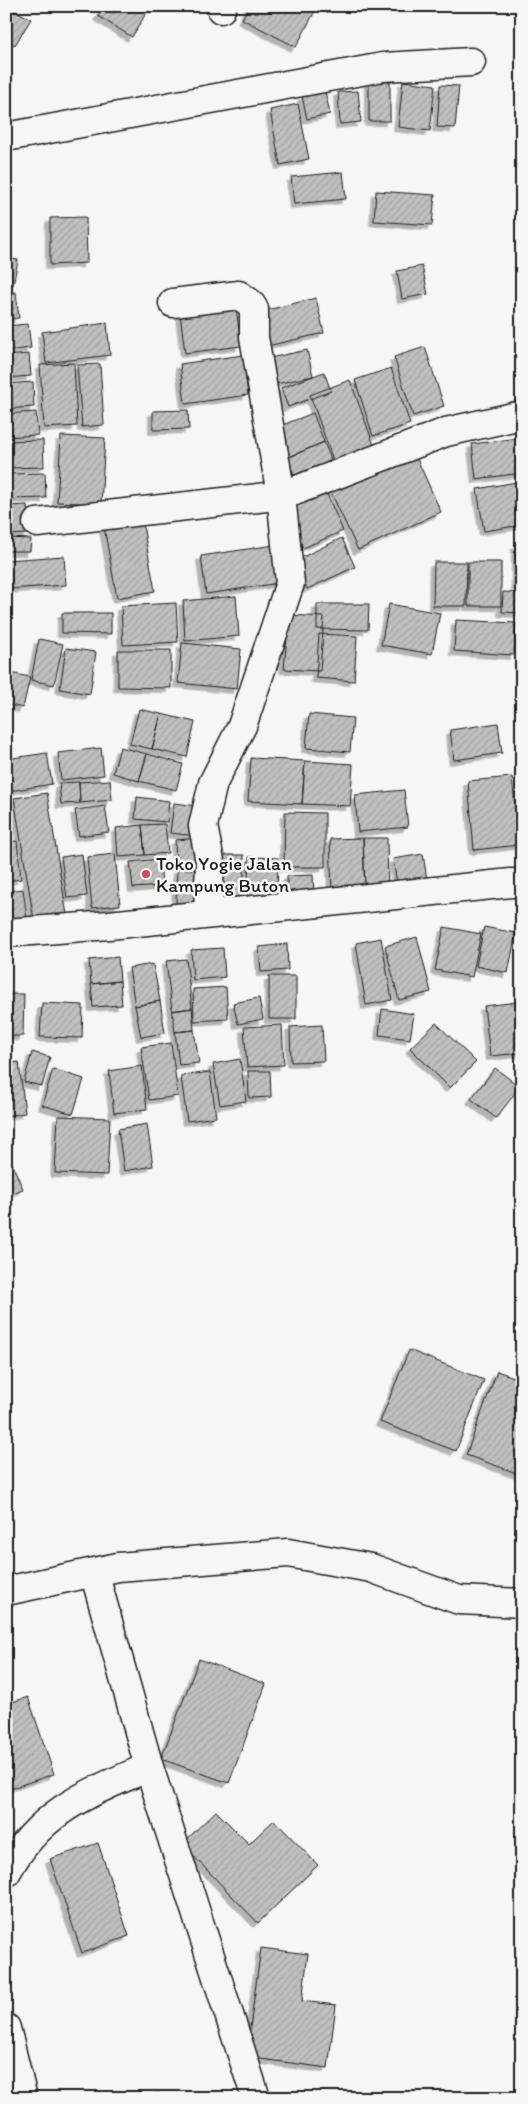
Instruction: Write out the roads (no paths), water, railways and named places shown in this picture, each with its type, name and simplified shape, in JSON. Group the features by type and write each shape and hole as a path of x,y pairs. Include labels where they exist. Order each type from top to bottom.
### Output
{"street":[{"path":"6,137 383,67 471,62"},
{"path":"173,303 239,295 250,302 254,309 254,337 281,495 290,583 242,726 213,783 203,826 210,861 208,914"},
{"path":"37,523 281,495 446,432 522,415"},
{"path":"6,934 510,883 522,884"},
{"path":"6,1591 118,1567 288,1553 371,1568 459,1600 522,1602"},
{"path":"94,1572 149,1767 256,2098"},
{"path":"6,1873 27,1840 54,1814 86,1793 149,1767"},
{"path":"6,2028 23,2098"}],"place":[{"name":"Toko Yogie Jalan Kampung Buton","path":"146,874"}]}
